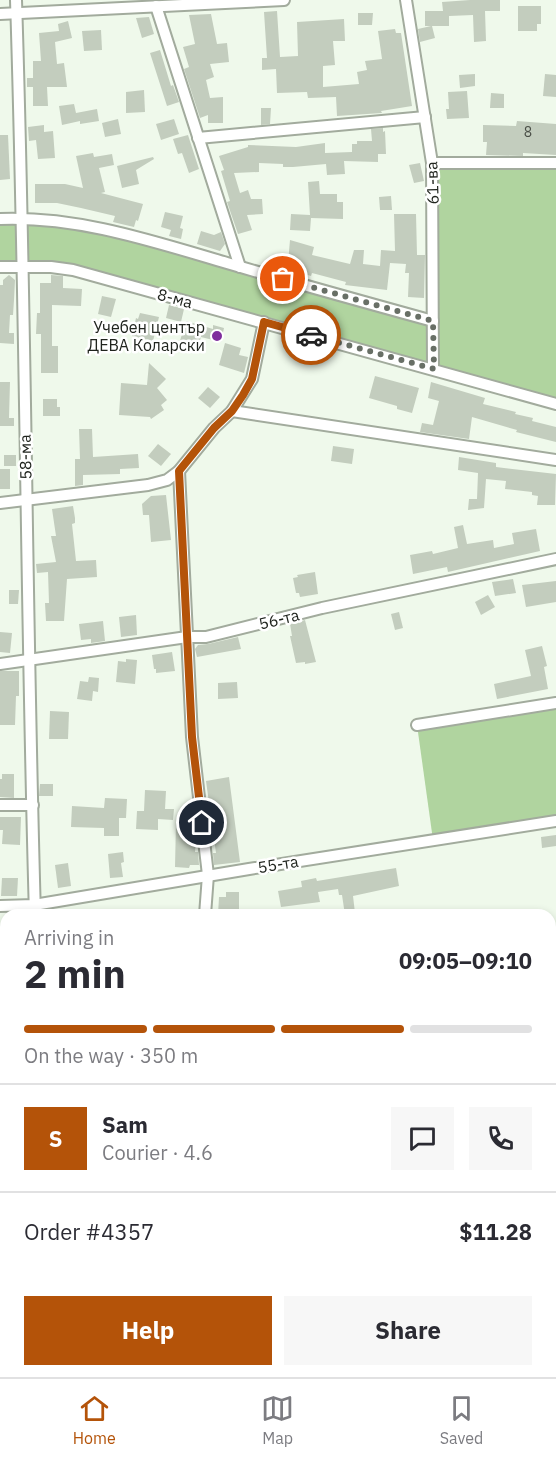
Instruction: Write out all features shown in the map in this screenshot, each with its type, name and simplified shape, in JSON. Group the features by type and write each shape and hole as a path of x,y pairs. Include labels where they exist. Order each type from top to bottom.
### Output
{"street":[{"name":"58-ма","path":"15,0 22,218 25,500 35,909"},
{"path":"0,14 284,0"},
{"name":"61-ва","path":"406,0 432,163 434,369"},
{"path":"156,6 240,267"},
{"path":"198,138 425,117"},
{"path":"432,163 556,163"},
{"path":"0,219 22,218 80,223 142,238 433,321"},
{"name":"8-ма","path":"0,267 51,267 73,270 556,404"},
{"path":"0,503 148,485 167,480 179,471 214,428 232,411 252,379 264,322"},
{"path":"232,411 556,460"},
{"path":"179,471 192,737 208,875 205,909"},
{"name":"56-та","path":"0,664 187,637 206,637 322,608 556,559"},
{"path":"417,725 556,702"},
{"path":"0,805 33,805"},
{"name":"55-та","path":"40,909 208,875 556,822"},
{"name":"55-та","path":"0,906 26,909"}],"green space":[{"path":"432,163 556,163 556,404 73,270 0,267 0,219 56,220 433,321"},
{"path":"556,703 556,821 433,840 417,725"}],"building":[{"path":"500,0 500,11 485,11 486,41 474,42 473,15 449,16 449,26 432,26 435,38 420,42 418,29 431,26 425,26 425,11 443,11 442,2"},
{"path":"518,6 541,6 541,24 537,24 537,31 518,31"},
{"path":"277,11 280,57 298,56 297,22 344,19 345,41 333,41 335,65 323,66 323,87 359,84 357,72 367,70 365,61 382,59 378,31 395,29 396,33 401,33 412,106 381,111 382,113 337,116 336,97 308,98 307,92 277,93 276,69 262,70 262,58 267,58 264,12"},
{"path":"358,13 373,13 372,25 358,25"},
{"path":"211,14 217,44 227,43 229,62 210,64 214,77 206,80 210,98 223,97 223,123 208,123 208,115 200,118 184,69 189,67 183,47 195,44 189,15"},
{"path":"149,17 154,34 142,38 136,18"},
{"path":"68,21 72,38 55,42 57,64 64,63 67,87 47,87 48,106 33,106 33,87 27,87 27,78 33,78 33,61 41,61 39,33 59,31 58,24"},
{"path":"101,30 102,50 84,51 82,31"},
{"path":"160,50 171,86 173,85 179,102 167,106 150,53"},
{"path":"475,74 475,86 460,88 459,75"},
{"path":"545,74 556,75 556,97 543,96"},
{"path":"144,90 145,112 126,113 126,92"},
{"path":"467,91 469,118 447,119 448,92"},
{"path":"491,93 504,94 504,108 490,108"},
{"path":"74,104 76,113 97,109 99,121 80,124 80,121 62,125 59,106"},
{"path":"261,108 271,108 270,124 261,125"},
{"path":"118,119 121,134 105,137 102,123"},
{"path":"174,119 179,134 161,140 156,124"},
{"path":"517,121 556,124 556,155 523,153 523,156 486,155 487,142 483,142 483,125 516,126"},
{"path":"44,125 44,132 53,131 55,158 38,159 36,140 29,141 28,127"},
{"path":"383,128 386,154 378,154 378,162 344,161 345,174 327,175 326,164 283,167 283,164 259,163 259,172 234,173 240,193 248,190 251,199 262,199 263,214 247,215 252,230 238,234 227,202 230,201 219,156 248,147 248,145 296,147 325,143 325,153 352,152 352,144 357,144 357,141 372,141 371,129"},
{"path":"0,135 8,135 10,179 0,180"},
{"path":"188,135 199,169 189,173 182,153 178,154 173,139"},
{"path":"93,153 94,157 112,154 114,165 99,168 105,192 101,193 143,204 134,227 113,222 115,216 57,203 35,203 35,184 65,184 83,188 76,156"},
{"path":"153,157 154,159 136,170 139,184 122,188 117,166"},
{"path":"420,163 424,181 414,183 409,165"},
{"path":"319,181 320,194 337,194 337,202 343,202 343,219 311,218 310,231 290,230 291,214 310,215 308,182"},
{"path":"391,196 392,210 380,210 379,197"},
{"path":"165,212 183,216 180,228 183,229 181,239 169,236 171,230 161,227"},
{"path":"394,214 416,214 417,255 425,255 424,298 408,297 409,273 405,273 406,264 390,263 387,290 345,285 346,282 312,273 311,276 298,272 300,266 288,263 290,240 314,247 312,255 350,264 354,250 364,250 363,264 380,266 381,250 395,251"},
{"path":"201,231 214,235 221,232 225,244 220,251 197,244"},
{"path":"9,275 15,280 13,315 10,315 9,333 14,333 14,344 0,343 0,285 3,285 3,280"},
{"path":"51,275 63,276 63,288 82,289 81,306 52,305 52,346 58,346 58,373 41,373 41,334 36,334 37,313 40,313 40,283 51,283"},
{"path":"102,296 116,299 111,317 98,314"},
{"path":"169,305 184,309 181,322 166,318"},
{"path":"140,313 159,317 153,341 132,336 136,318 138,319"},
{"path":"186,321 213,329 213,325 224,328 221,342 201,337 197,349 179,344"},
{"path":"225,343 241,348 239,355 248,357 244,373 219,365"},
{"path":"149,363 166,379 157,388 167,400 161,405 164,410 151,419 150,417 119,415 121,383 147,385"},
{"path":"375,376 419,388 412,413 369,398"},
{"path":"0,382 10,382 9,418 14,418 14,426 0,426"},
{"path":"431,382 485,398 483,404 516,412 515,414 533,418 532,421 556,427 556,442 516,432 517,430 472,417 469,439 420,432 422,423 433,425 439,401 428,398"},
{"path":"208,387 220,397 210,408 198,398"},
{"path":"43,399 57,399 60,416 43,416"},
{"path":"79,429 92,429 93,457 138,454 139,468 120,469 120,474 83,475 83,485 75,486 75,459 80,459"},
{"path":"158,444 171,454 161,466 148,456"},
{"path":"333,446 354,449 352,464 331,461"},
{"path":"4,455 16,455 16,466 4,466"},
{"path":"459,457 496,463 496,467 556,474 555,505 537,505 538,496 532,495 532,492 505,489 506,481 486,479 484,508 468,510 469,499 477,499 478,473 458,470"},
{"path":"0,469 10,469 10,489 0,489"},
{"path":"166,495 171,540 151,542 149,515 143,515 142,504 151,496"},
{"path":"73,506 75,523 72,524 76,561 96,560 97,577 67,579 64,621 46,621 45,603 49,603 48,572 37,573 36,564 56,562 51,536 56,536 52,509"},
{"path":"463,525 467,544 493,540 494,548 514,544 512,533 536,529 540,551 448,572 447,567 413,574 410,555 432,551 433,554 458,548 454,527"},
{"path":"315,572 318,594 300,597 299,593 296,593 293,578 298,577 297,575"},
{"path":"513,579 516,593 495,596 492,582"},
{"path":"556,581 556,602 526,607 522,585"},
{"path":"9,590 19,590 18,604 9,604"},
{"path":"488,595 495,607 481,615 475,602"},
{"path":"399,612 403,628 395,630 391,614"},
{"path":"136,615 137,635 121,637 119,617"},
{"path":"305,620 316,662 305,664 305,662 296,663 290,636 292,636 290,624"},
{"path":"103,621 105,641 91,643 91,639 81,640 79,624"},
{"path":"0,632 12,633 10,653 0,652"},
{"path":"238,637 241,649 197,657 195,649 198,645"},
{"path":"542,646 547,666 544,667 548,689 497,699 494,684 531,676 525,650"},
{"path":"172,652 175,671 156,673 152,655"},
{"path":"126,659 137,660 135,684 116,682 118,661 126,662"},
{"path":"0,671 19,671 19,696 16,696 15,725 0,725"},
{"path":"89,677 99,678 98,692 93,691 92,701 77,699 80,681 88,682"},
{"path":"237,682 238,698 218,699 218,683"},
{"path":"50,711 69,712 68,739 49,739"},
{"path":"2,774 14,774 14,798 0,797"},
{"path":"229,777 240,862 214,865 213,853 216,853 206,781"},
{"path":"40,784 53,784 53,796 39,796"},
{"path":"145,790 166,791 165,809 174,809 173,820 158,819 158,830 136,829 137,811 144,811"},
{"path":"105,798 127,799 126,818 119,818 119,836 104,836 104,828 71,827 72,806 104,808"},
{"path":"0,817 21,817 20,845 2,844 3,830 0,830"},
{"path":"194,820 195,852 198,852 199,865 190,865 189,868 175,867 176,822"},
{"path":"556,835 556,846 542,848 541,837"},
{"path":"123,852 124,862 121,863 123,877 110,878 108,854"},
{"path":"68,863 71,886 58,888 55,865"},
{"path":"396,868 399,886 353,896 355,909 344,909 342,895 339,895 338,889 318,892 320,902 281,907 278,891 302,887 301,881 316,878 317,881"},
{"path":"2,878 18,878 17,896 1,896"},
{"path":"226,892 239,892 239,909 218,909 219,897 226,897"}],"way so far":[{"path":"283,279 433,321 434,369 311,335"}],"place":[{"name":"Учебен център ДЕВА Коларски","path":"217,336"}],"route":[{"path":"202,823 192,737 179,471 214,428 232,411 243,395 252,379 264,322 311,335"}]}
